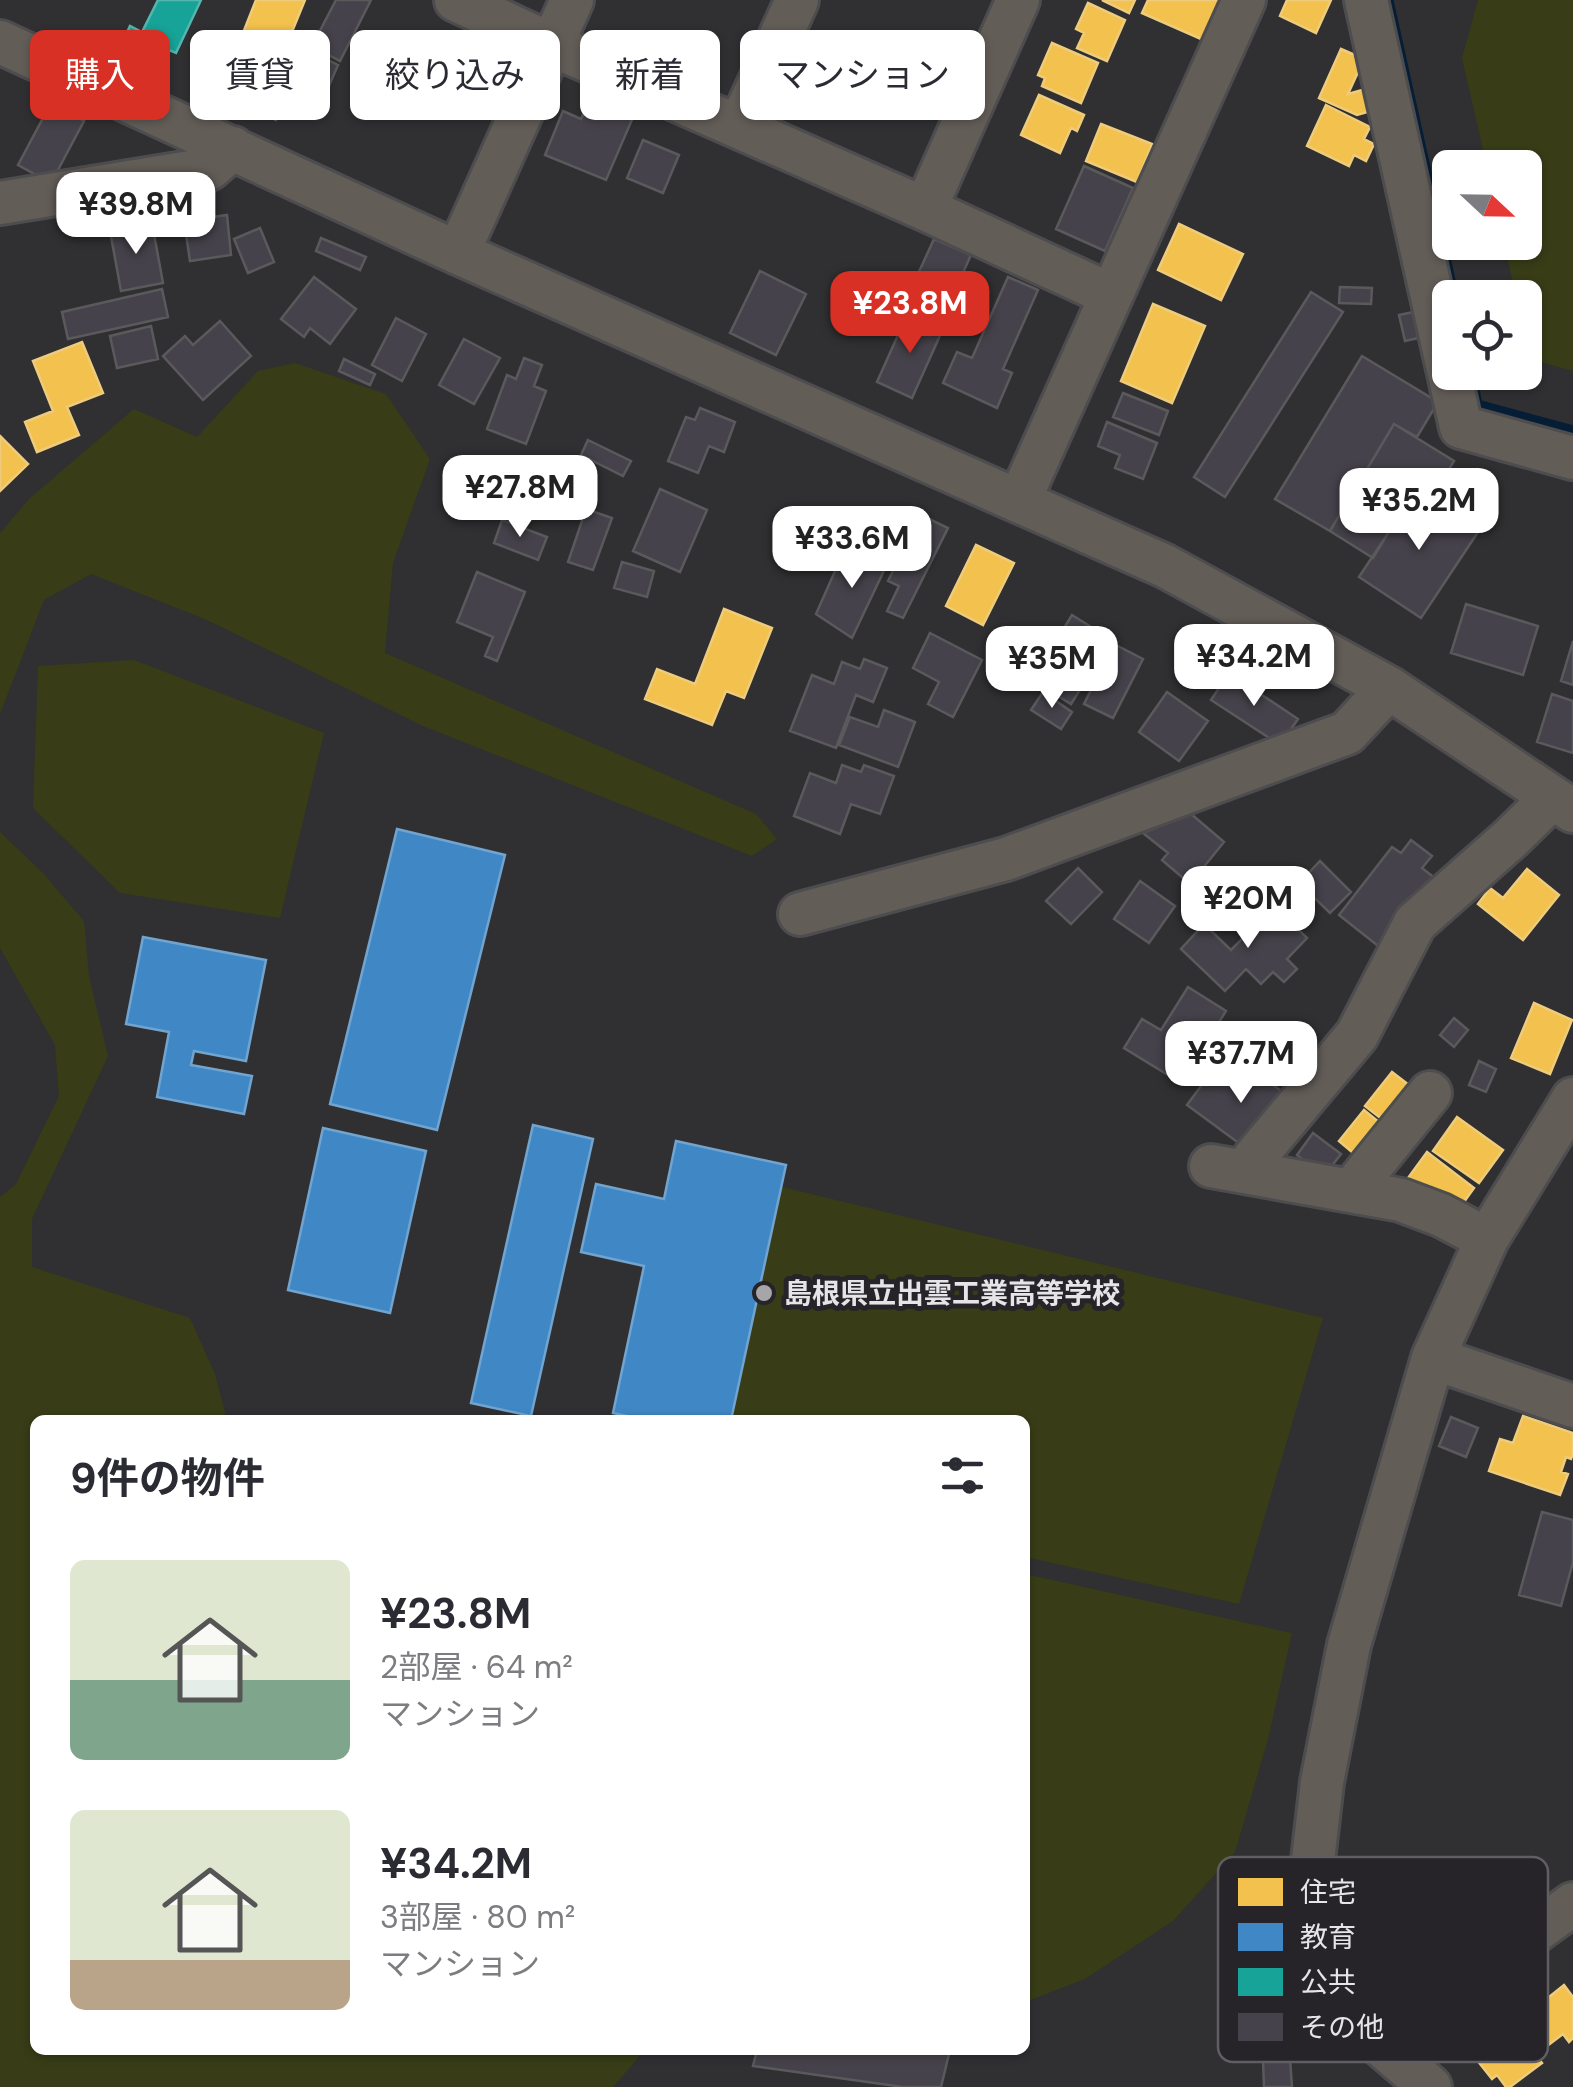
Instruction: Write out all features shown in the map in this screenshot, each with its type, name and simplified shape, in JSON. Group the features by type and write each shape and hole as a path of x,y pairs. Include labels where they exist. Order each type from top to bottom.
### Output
{"street":[{"path":"456,0 520,30"},
{"path":"559,30 572,0"},
{"path":"740,126 796,0"},
{"path":"926,209 1018,0"},
{"path":"1019,502 1244,0"},
{"path":"1366,0 1462,428 1573,458"},
{"path":"0,42 458,252 1165,566 1389,688 1562,805 1512,838 1414,923 1357,1035 1254,1158 1231,1170 1402,1200 1487,1239"},
{"path":"560,48 1112,295"},
{"path":"458,252 518,120"},
{"path":"1,208 208,169 233,148"},
{"path":"800,914 1006,858 1347,732 1389,688"},
{"path":"1351,1191 1430,1093"},
{"path":"1313,1857 1322,1782 1349,1645 1433,1358 1487,1239 1573,1099"},
{"path":"1433,1358 1573,1406"},
{"path":"1548,1922 1573,1904"},
{"path":"1401,2062 1430,2087"}],"green space":[{"path":"1478,0 1573,0 1573,371 1542,362 1542,280 1512,280 1508,260 1542,260 1542,150 1483,150 1462,58"},
{"path":"295,363 386,394 430,459 393,563 385,653 756,814 777,839 752,856 423,726 207,620 91,574 44,600 0,714 0,533 30,498 134,409 197,437 258,371"},
{"path":"134,660 324,733 280,918 120,893 33,808 38,666"},
{"path":"0,832 43,873 84,921 89,976 108,1056 32,1219 32,1267 190,1318 215,1374 226,1415 30,1415 30,2055 641,2055 613,2087 0,2087 0,1197 16,1184 59,1096 55,1045 0,948"},
{"path":"770,1184 1323,1318 1239,1604 1030,1558 1030,1415 717,1415"},
{"path":"1030,1575 1292,1633 1268,1739 1235,1852 1231,1857 1218,1857 1218,1871 1173,1921 1085,1979 1030,2000"}],"building: 住宅":[{"path":"256,0 305,0 293,30 244,30"},
{"path":"1102,0 1135,0 1129,13"},
{"path":"1148,0 1227,0 1208,42 1142,13"},
{"path":"1287,0 1331,0 1316,33 1280,16"},
{"path":"1088,3 1125,20 1107,61 1077,48 1084,33 1076,29"},
{"path":"1052,43 1098,63 1081,103 1042,86 1045,78 1038,75"},
{"path":"1341,49 1364,59 1348,94 1369,88 1375,110 1357,115 1319,98"},
{"path":"1039,95 1084,115 1077,131 1071,128 1060,153 1021,135"},
{"path":"1326,105 1370,127 1364,139 1374,144 1366,161 1354,155 1349,166 1307,146"},
{"path":"1101,124 1152,144 1137,182 1086,161"},
{"path":"1179,224 1243,254 1221,300 1158,270"},
{"path":"1153,304 1205,326 1172,403 1121,381"},
{"path":"82,342 103,393 67,407 79,435 37,452 25,422 53,411 33,361"},
{"path":"0,436 28,464 0,491"},
{"path":"976,545 1014,563 983,625 946,606"},
{"path":"724,609 772,628 744,698 726,691 712,725 645,699 657,669 695,684"},
{"path":"1527,869 1559,895 1523,940 1478,904 1490,888 1503,898"},
{"path":"1534,1003 1572,1020 1550,1074 1511,1058"},
{"path":"1392,1072 1422,1095 1396,1130 1365,1106"},
{"path":"1364,1110 1391,1132 1365,1163 1339,1141"},
{"path":"1457,1117 1503,1150 1479,1183 1433,1151"},
{"path":"1427,1152 1474,1188 1454,1216 1400,1189"},
{"path":"1523,1416 1573,1433 1573,1454 1571,1459 1566,1457 1561,1472 1568,1474 1560,1495 1489,1471 1500,1439 1513,1443"},
{"path":"1564,1985 1573,1997 1573,2038 1569,2042 1563,2034 1548,2045 1548,1998"},
{"path":"1479,2062 1542,2063 1510,2087 1497,2075 1492,2079"}],"building: 教育":[{"path":"397,829 505,855 437,1130 330,1104"},
{"path":"143,937 266,960 246,1061 194,1051 191,1065 252,1076 244,1114 157,1097 169,1032 126,1024"},
{"path":"533,1125 593,1139 531,1415 471,1403"},
{"path":"323,1128 426,1151 390,1313 288,1290"},
{"path":"676,1141 786,1165 732,1415 613,1413 644,1266 581,1252 596,1184 664,1199"}],"building: 公共":[{"path":"158,0 201,0 176,53 170,50 170,30 143,30"}],"building: その他":[{"path":"336,0 371,0 356,30 350,30 350,41 340,61 330,56 330,30 320,30"},
{"path":"330,61 338,65 330,83"},
{"path":"563,111 580,120 632,120 606,180 545,155"},
{"path":"42,120 84,121 51,183 18,165"},
{"path":"643,140 679,155 663,193 627,178"},
{"path":"1084,166 1133,188 1105,251 1056,229"},
{"path":"227,215 231,255 190,261 184,221"},
{"path":"152,223 163,283 121,291 110,231"},
{"path":"260,228 274,262 248,273 234,239"},
{"path":"321,238 366,257 360,270 316,251"},
{"path":"934,239 971,255 943,317 906,300"},
{"path":"760,271 806,294 776,355 730,333"},
{"path":"314,277 356,309 330,344 310,328 304,337 281,319"},
{"path":"884,277 895,283 884,307 873,302"},
{"path":"1008,277 1038,290 1003,369 1012,373 997,408 943,383 957,352 972,358"},
{"path":"1340,287 1372,288 1371,304 1339,303"},
{"path":"162,289 168,317 68,339 62,312"},
{"path":"1311,292 1343,312 1225,497 1194,477"},
{"path":"1418,311 1423,337 1405,341 1399,315"},
{"path":"907,315 942,331 912,398 877,382"},
{"path":"396,318 426,334 402,381 372,365"},
{"path":"220,321 251,356 203,400 163,356 185,336 193,345"},
{"path":"151,326 158,359 117,368 110,336"},
{"path":"464,339 500,358 474,404 439,385"},
{"path":"1362,356 1438,402 1417,437 1394,424 1330,531 1275,499"},
{"path":"524,358 542,365 534,386 546,391 526,444 487,429 507,375 516,379"},
{"path":"344,359 375,374 370,385 339,371"},
{"path":"1123,393 1168,411 1159,435 1113,417"},
{"path":"700,408 735,422 724,452 709,446 698,473 668,461 686,417 695,420"},
{"path":"1107,422 1157,443 1143,479 1115,468 1120,455 1098,446"},
{"path":"1394,424 1454,461 1439,486 1423,476 1373,558 1330,531"},
{"path":"588,440 631,461 623,476 581,455"},
{"path":"572,469 596,482 586,502 561,488"},
{"path":"1418,488 1480,529 1421,618 1359,577"},
{"path":"660,489 707,510 680,572 633,551"},
{"path":"586,509 612,518 593,570 568,562"},
{"path":"921,515 948,528 903,618 887,611 899,586 888,581"},
{"path":"502,520 547,537 538,560 494,543"},
{"path":"860,546 889,560 852,638 816,614 839,562 852,566"},
{"path":"622,562 654,571 647,597 614,588"},
{"path":"477,572 525,592 497,661 485,656 493,637 457,622"},
{"path":"1466,604 1538,626 1523,675 1451,653"},
{"path":"1072,615 1112,640 1071,704 1032,680"},
{"path":"930,633 982,660 953,717 928,704 939,682 913,668"},
{"path":"1573,641 1573,685 1561,681"},
{"path":"1114,644 1143,659 1113,718 1084,704"},
{"path":"864,659 887,668 873,702 856,695 836,748 790,731 812,675 834,684 842,662 860,669"},
{"path":"1229,673 1298,719 1280,745 1211,700"},
{"path":"1043,692 1072,712 1061,729 1031,710"},
{"path":"1167,692 1208,721 1179,761 1139,732"},
{"path":"1552,694 1573,701 1573,753 1537,742"},
{"path":"884,710 915,722 898,767 839,745 850,717 878,727"},
{"path":"842,765 861,772 864,765 894,776 880,814 851,804 840,834 794,816 810,773 836,783"},
{"path":"1190,813 1224,842 1190,884 1162,860 1168,853 1143,833"},
{"path":"1411,840 1432,856 1422,868 1436,879 1382,949 1339,915 1392,847 1401,853"},
{"path":"1320,861 1351,892 1330,913 1299,883"},
{"path":"1078,868 1102,892 1071,924 1046,901"},
{"path":"1140,881 1175,906 1149,943 1114,919"},
{"path":"1275,906 1307,938 1287,959 1297,969 1284,982 1273,972 1261,984 1246,969 1225,991 1181,949 1204,924 1231,950"},
{"path":"1188,987 1226,1011 1181,1083 1124,1048 1142,1019 1161,1030"},
{"path":"1454,1018 1468,1030 1454,1047 1440,1035"},
{"path":"1221,1059 1256,1085 1262,1077 1295,1101 1255,1155 1187,1105"},
{"path":"1479,1061 1496,1069 1486,1092 1469,1085"},
{"path":"1313,1133 1341,1154 1324,1176 1297,1155"},
{"path":"1451,1417 1478,1428 1466,1457 1439,1446"},
{"path":"1542,1512 1573,1520 1573,1562 1561,1606 1519,1595"},
{"path":"756,2055 949,2055 941,2087 903,2087 753,2066"},
{"path":"1263,2062 1290,2062 1292,2087 1264,2087"}],"waterway":[{"path":"1389,0 1451,280"},
{"path":"1475,390 1478,404 1573,430"}],"place":[{"name":"島根県立出雲工業高等学校","path":"764,1293"}]}
